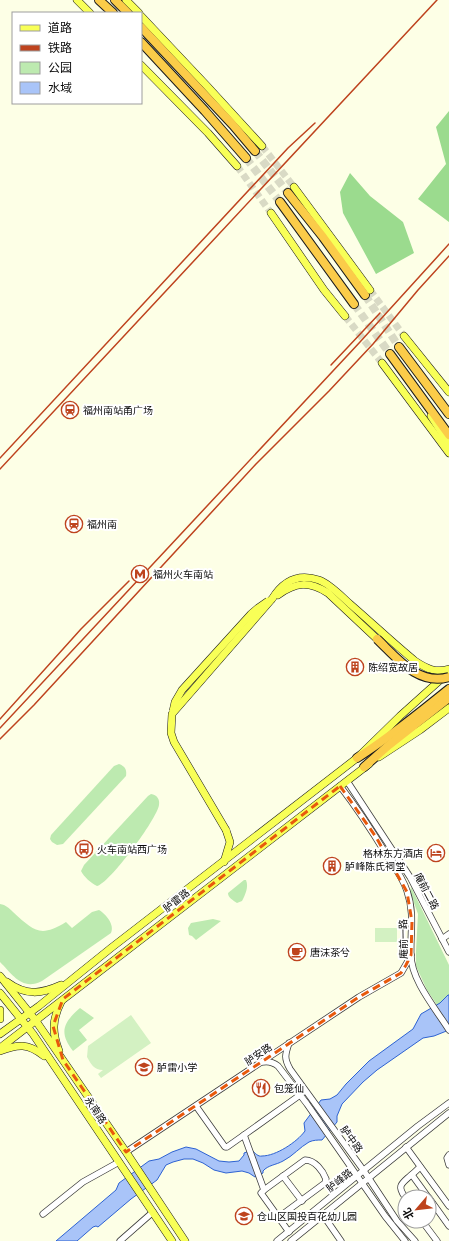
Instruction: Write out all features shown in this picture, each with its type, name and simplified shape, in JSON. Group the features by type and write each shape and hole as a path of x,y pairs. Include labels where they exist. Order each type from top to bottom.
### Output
{"highway":[{"path":"100,0 112,12"},
{"path":"115,0 127,12"},
{"path":"142,28 258,149"},
{"path":"142,43 246,158"},
{"path":"288,193 367,293"},
{"path":"280,202 354,304"},
{"path":"399,346 449,414"},
{"path":"390,354 449,435"},
{"path":"377,639 407,668 419,675 432,678 449,677"},
{"path":"364,767 449,688"},
{"path":"357,758 449,698"}],"main road":[{"path":"78,0 89,12"},
{"path":"126,0 137,12"},
{"path":"142,17 207,86 258,149"},
{"path":"142,66 208,133 237,166"},
{"path":"294,187 367,293"},
{"path":"271,212 324,290 345,316"},
{"path":"404,336 449,392"},
{"path":"382,363 449,453"},
{"path":"405,374 449,444"},
{"path":"224,862 230,838 174,742 171,733 172,714 266,608 278,590 290,580 302,578 320,581 329,586 383,632 405,653 423,666 435,671 449,671"},
{"path":"272,599 294,585 302,584 316,586 328,593 377,639"},
{"name":"胪雷路","path":"0,1034 72,980 111,948 357,758 449,671"},
{"name":"胪雷路","path":"0,1048 364,767 420,730 449,708"},
{"path":"0,977 18,990 31,993 50,990 72,980"},
{"path":"0,977 36,1021 185,1241"},
{"name":"永南路","path":"0,993 27,1027 50,1060 172,1241"},
{"path":"63,999 55,1016 53,1026 58,1048 63,1060"},
{"path":"0,1010 0,1019"},
{"path":"0,1051 11,1047 30,1047 50,1060"}],"street":[{"name":"庵前二路","path":"347,781 407,872 449,952"},
{"name":"庵前一路","path":"340,786 353,802 400,876 407,892 412,922 412,963 418,979 448,1029"},
{"path":"442,939 449,934"},
{"path":"411,955 401,973 412,974 418,979"},
{"name":"胪安路","path":"126,1152 359,997 401,973"},
{"name":"胪中路","path":"289,1043 285,1056 287,1063 398,1221 414,1241"},
{"name":"胪中路","path":"263,1062 274,1062 278,1066 309,1107 357,1177 405,1241"},
{"path":"196,1106 222,1146 227,1147 300,1095"},
{"name":"胪峰路","path":"277,1241 449,1103"},
{"name":"胪峰路","path":"291,1241 449,1113"},
{"path":"244,1135 264,1190"},
{"path":"405,1148 416,1165 420,1167 449,1206"},
{"path":"449,1155 447,1158 449,1165"},
{"path":"279,1218 325,1183 325,1175 314,1162 308,1160 301,1163 261,1193 289,1232"},
{"path":"43,1214 83,1182 119,1162"},
{"path":"400,1189 402,1183 420,1167"},
{"path":"412,1175 422,1189"},
{"path":"283,1176 302,1201"},
{"path":"437,1209 449,1226"},
{"path":"120,1241 153,1212"},
{"path":"323,1215 341,1241"},
{"path":"428,1229 437,1241"}],"highlighted area":[{"path":"340,786 376,837 407,892 412,922 411,955 406,965 401,973 359,997 126,1152 63,1060 53,1026 63,999"}],"green space":[{"path":"449,111 449,222 418,199 446,164 436,127"},
{"path":"350,173 370,196 403,222 414,253 376,274 343,213 340,192"},
{"path":"119,764 125,768 126,776 63,844 57,845 52,842 50,839 51,835 114,766"},
{"path":"151,794 158,798 159,805 142,836 132,850 103,883 97,886 90,882 81,871 84,865"},
{"path":"246,880 247,883 246,891 242,901 237,903 230,898 228,893"},
{"path":"411,887 449,965 449,1023 427,990 416,966 418,914 410,892"},
{"path":"0,904 7,907 26,924 38,930 50,930 66,922 72,928 92,912 99,910 111,923 112,930 111,933 42,981 35,984 23,983 0,962"},
{"path":"213,919 221,921 196,940 189,935 188,928 191,923"},
{"path":"375,928 397,928 397,942 375,942"},
{"path":"80,1008 94,1018 79,1030 87,1040 73,1051 68,1044 64,1033 70,1018"},
{"path":"131,1015 151,1043 101,1078 98,1074 103,1070 95,1068 87,1057 88,1046"}],"water":[{"path":"448,995 449,1030 434,1036 423,1038 377,1070 363,1082 342,1104 337,1116 337,1122 322,1140 314,1140 309,1142 287,1159 267,1167 263,1173 255,1177 242,1171 226,1173 214,1170 193,1159 184,1159 173,1162 166,1165 157,1180 131,1199 98,1227 93,1227 77,1241 56,1241 116,1190 119,1183 149,1161 159,1159 186,1147 196,1149 219,1161 229,1162 239,1161 244,1153 252,1150 261,1156 274,1154 286,1148 297,1140 305,1131 304,1123 321,1100 330,1099 337,1095 369,1061 413,1029 421,1014 440,1003"}],"tunnel":[{"path":"262,146 294,187"},
{"path":"255,151 288,193"},
{"path":"246,158 280,202"},
{"path":"237,166 271,213"},
{"path":"370,290 404,336"},
{"path":"365,295 399,347"},
{"path":"354,304 390,354"},
{"path":"345,316 382,363"}],"railway":[{"path":"0,469 437,0"},
{"path":"0,458 288,148 315,123"},
{"path":"0,728 360,342 449,244"},
{"path":"0,739 34,705 256,464 329,391 373,344 418,290 449,256"},
{"path":"331,365 380,313"},
{"path":"0,719 81,629 129,581"}],"place":[{"name":"福州南站甬广场","path":"70,410"},
{"name":"福州南","path":"74,524"},
{"name":"福州火车南站","path":"140,574"},
{"name":"陈绍宽故居","path":"355,667"},
{"name":"火车南站西广场","path":"84,849"},
{"name":"格林东方酒店","path":"436,853"},
{"name":"胪峰陈氏祠堂","path":"332,866"},
{"name":"唐沫茶兮","path":"297,952"},
{"name":"胪雷小学","path":"144,1067"},
{"name":"包笼仙","path":"261,1088"},
{"name":"仓山区国投百花幼儿园","path":"244,1216"}]}
